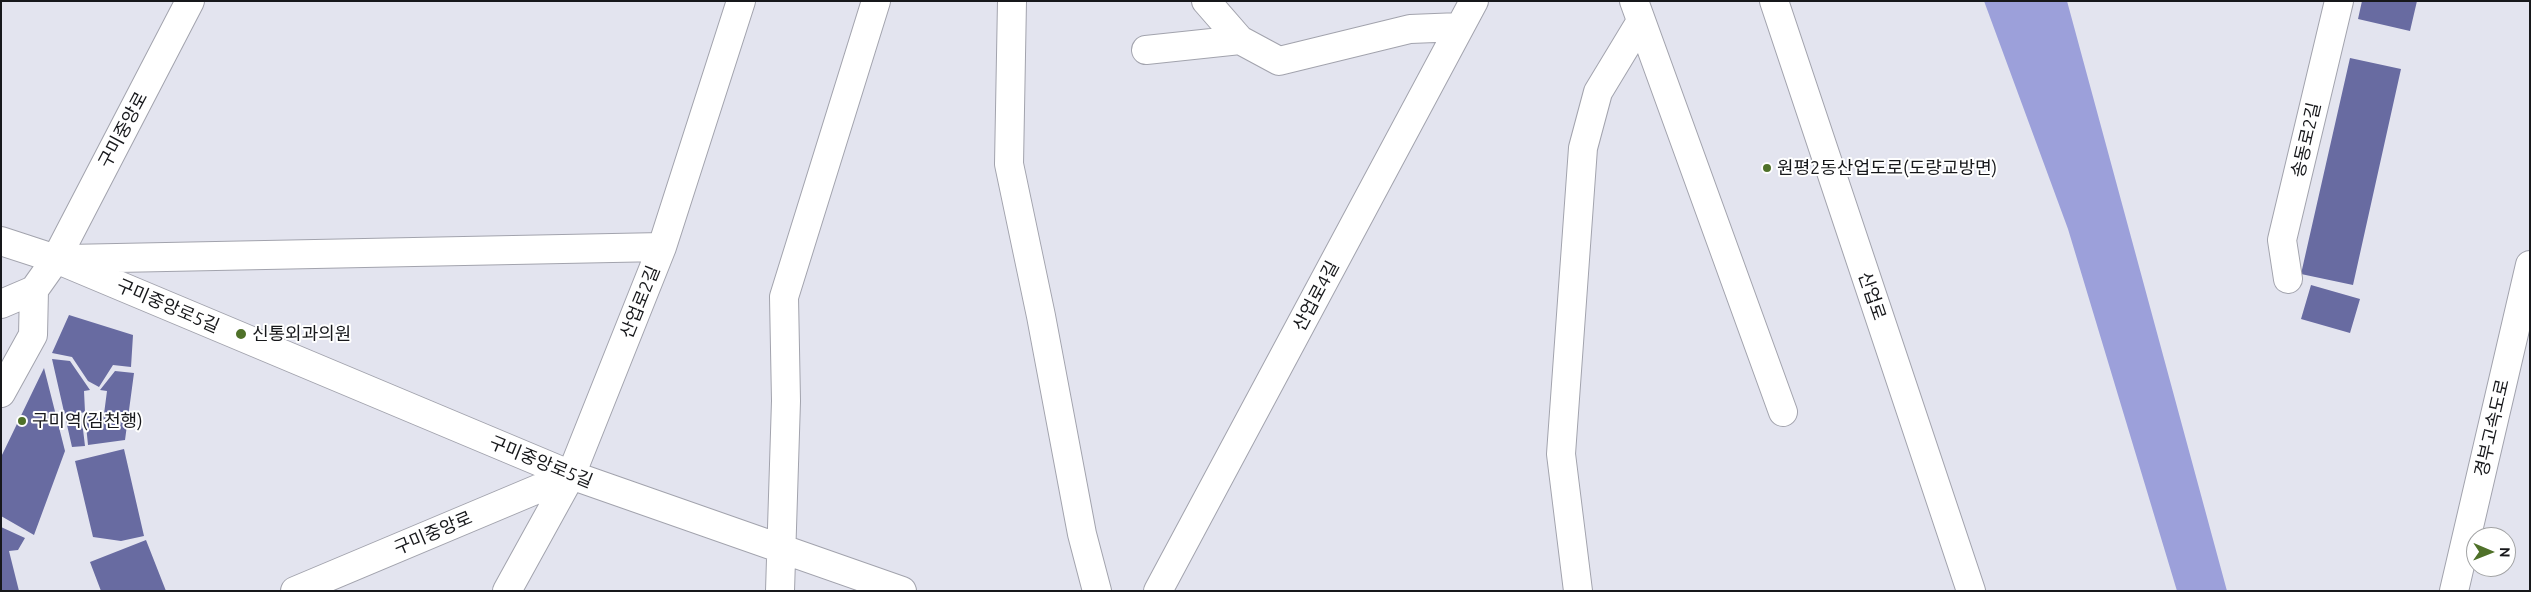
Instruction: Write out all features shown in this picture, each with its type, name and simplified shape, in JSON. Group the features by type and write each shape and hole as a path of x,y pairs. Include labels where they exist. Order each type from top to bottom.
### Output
{"main road":[{"name":"구미중앙로","path":"34,290 56,259 190,1"},
{"name":"산업로2길","path":"507,591 570,475 662,247 741,1"},
{"path":"780,591 786,401 784,297 876,1"},
{"path":"1012,1 1009,164 1041,316 1082,534 1097,591"},
{"path":"1206,1 1240,40 1279,61 1410,29 1460,27"},
{"name":"산업로4길","path":"1158,591 1474,1"},
{"name":"산업로","path":"1774,1 1971,591"},
{"name":"송동로2길","path":"2288,279 2282,240 2339,1"},
{"path":"1638,11 1783,412"},
{"path":"1578,591 1561,454 1583,148 1598,92 1638,11"},
{"path":"1146,50 1240,40"},
{"path":"1,241 56,259"},
{"name":"구미중앙로5길","path":"56,259 662,247"},
{"name":"구미중앙로5길","path":"56,259 570,475 902,591"},
{"name":"경부고속도로","path":"2454,591 2530,265"},
{"path":"1,304 34,290 33,335 1,393"},
{"name":"구미중앙로","path":"295,591 570,475"}],"water":[{"path":"1984,1 2067,1 2227,591 2177,591 2068,229"}],"building":[{"path":"2362,1 2417,1 2410,31 2358,19"},
{"path":"2350,58 2401,69 2353,285 2301,274"},
{"path":"2311,285 2360,299 2350,333 2301,319"},
{"path":"69,315 133,335 131,367 113,365 99,387 88,381 72,357 52,353"},
{"path":"52,359 70,361 90,390 84,391 85,412 81,413 85,446 72,447"},
{"path":"44,368 65,451 34,535 1,516 1,457"},
{"path":"115,371 134,373 125,440 88,445 85,415 104,414 107,391 100,390"},
{"path":"124,449 144,536 121,541 93,537 75,461"},
{"path":"1,527 25,538 18,550 9,551 19,591 1,591"},
{"path":"146,540 166,591 101,591 90,562"}],"place":[{"name":"원평2동산업도로(도량교방면)","path":"1767,168"},
{"name":"신통외과의원","path":"241,334"},
{"name":"구미역(김천행)","path":"22,421"}]}
